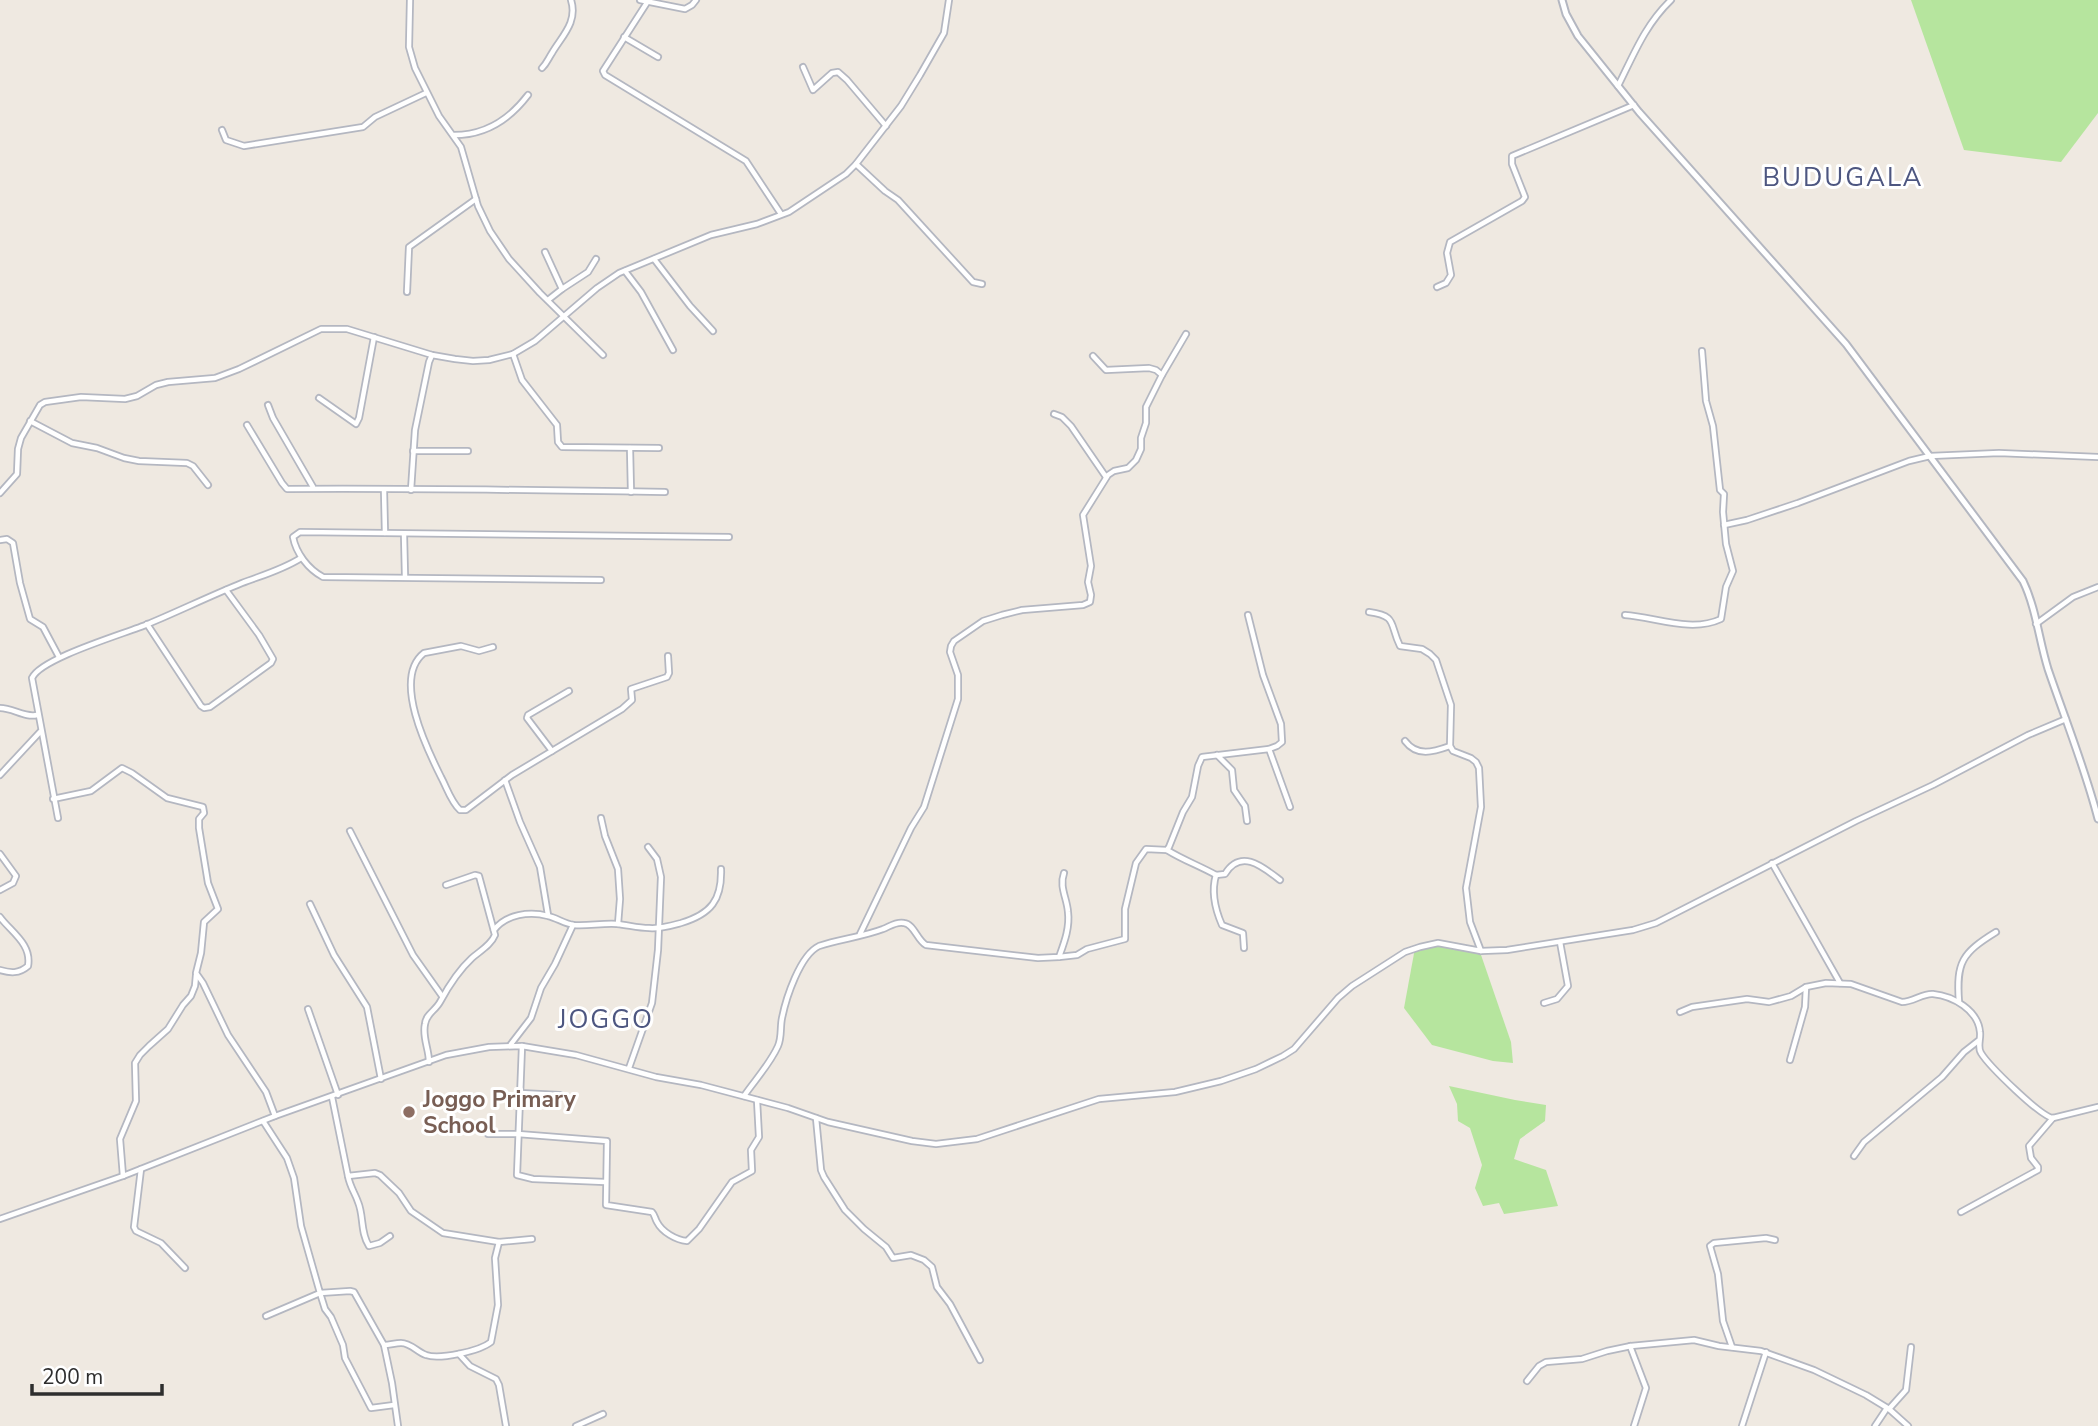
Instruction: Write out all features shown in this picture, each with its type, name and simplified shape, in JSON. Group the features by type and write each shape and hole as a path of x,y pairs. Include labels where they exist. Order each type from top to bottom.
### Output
{"street":[{"path":"410,0 409,47 415,68 439,116 461,147 476,200 490,231 509,259 603,355"},
{"path":"542,68 570,27 573,5 571,0"},
{"path":"640,0 685,9 696,0"},
{"path":"0,493 17,474 18,449 30,421 40,405 54,399 125,399 168,382 215,377 239,369 321,329 347,329 432,355 473,362 513,354 535,341 597,288 625,271 711,234 757,224 796,208 846,174 886,126 944,33 949,0"},
{"path":"1562,0 1578,36 1634,106 1846,345 2023,581 2033,604 2049,670 2067,718 2098,819"},
{"path":"1618,86 1642,37 1657,13 1671,0"},
{"path":"648,1 605,65 605,75 746,161 781,214"},
{"path":"624,37 658,57"},
{"path":"803,67 813,90 832,73 838,72 886,126"},
{"path":"222,130 226,140 244,146 363,127 375,117 426,93"},
{"path":"453,135 475,133 500,123 512,115 528,95"},
{"path":"1437,287 1446,283 1451,275 1447,253 1450,242 1525,197 1512,164 1512,156 1634,106"},
{"path":"856,164 898,200 973,282 982,284"},
{"path":"407,292 409,247 476,200"},
{"path":"545,252 562,289"},
{"path":"548,300 588,272 596,259"},
{"path":"654,259 713,331"},
{"path":"625,271 641,292 673,350"},
{"path":"859,935 924,807 958,699 958,675 950,652 951,646 982,621 991,618 1022,610 1083,605 1090,602 1088,582 1091,566 1083,514 1106,478 1114,471 1128,468 1136,460 1146,423 1146,407 1186,334"},
{"path":"319,398 356,424 374,337"},
{"path":"1625,615 1693,625 1721,619 1726,587 1733,571 1726,544 1723,505 1725,498 1720,490 1713,426 1706,401 1702,351"},
{"path":"513,354 522,380 557,425 558,442 562,447 659,448"},
{"path":"411,490 413,451 432,355"},
{"path":"1093,356 1105,370 1153,368 1162,375"},
{"path":"268,405 313,487"},
{"path":"1054,414 1062,417 1071,426 1106,478"},
{"path":"30,421 72,443 97,447 124,458 187,463 208,485"},
{"path":"247,425 287,489 313,487 665,492"},
{"path":"630,448 631,492"},
{"path":"413,451 468,451"},
{"path":"1724,525 1798,503 1909,461 1930,456 1999,453 2098,457"},
{"path":"384,490 384,533"},
{"path":"601,580 323,577 301,558 293,541 295,534 300,532 729,537"},
{"path":"404,534 405,576"},
{"path":"0,540 13,543 30,619 43,627 59,658"},
{"path":"58,818 37,715 32,678 34,673 59,658 276,572 301,558"},
{"path":"2036,624 2073,597 2098,587"},
{"path":"148,624 201,706 210,707 271,663 272,659 259,635 226,590"},
{"path":"1368,612 1390,618 1400,646 1422,649 1436,660 1451,705 1450,746 1453,751 1471,758 1479,768 1481,807 1466,888 1470,922 1482,951"},
{"path":"1167,850 1192,797 1200,760 1217,754 1269,749 1282,742 1283,733 1263,676 1248,615"},
{"path":"493,647 479,652 461,646 424,653 414,666 412,702 428,750 460,810 466,810 505,780 622,709 632,700 631,689 667,677 670,673 668,656"},
{"path":"552,751 527,718 569,691"},
{"path":"0,708 37,715"},
{"path":"0,1219 446,1055 510,1045 576,1055 656,1077 744,1096 828,1122 936,1144 977,1139 1099,1099 1175,1092 1233,1077 1283,1056 1294,1049 1338,998 1352,986 1405,953 1438,943 1482,951 1507,950 1633,930 1656,923 2028,735 2067,718"},
{"path":"0,775 41,731"},
{"path":"1405,741 1416,751 1423,752 1450,746"},
{"path":"1269,749 1290,807"},
{"path":"1217,754 1232,770 1234,790 1245,806 1247,821"},
{"path":"53,799 91,791 122,768 167,799 203,807 204,813 199,819 199,828 208,883 218,909 204,922 201,953 191,996 168,1030 149,1046 135,1063 136,1101 120,1139 123,1176"},
{"path":"505,780 540,867 548,916"},
{"path":"601,818 618,869 618,924"},
{"path":"350,831 413,955 442,996"},
{"path":"629,1068 652,1003 659,928 660,868 648,847"},
{"path":"744,1096 779,1044 785,1008 796,977 811,950 819,946 883,929 895,923 906,923 926,945 1038,958 1077,955 1125,939 1125,909 1136,863 1146,849 1167,850 1216,875 1225,874 1233,864 1249,861 1279,880"},
{"path":"0,853 16,876 13,883 0,890"},
{"path":"1772,863 1840,983"},
{"path":"494,930 500,922 526,915 548,916 573,925 618,924 659,928 691,920 704,915 712,907 720,890 721,869"},
{"path":"1059,957 1069,915 1062,887 1064,873"},
{"path":"429,1062 429,1049 424,1034 427,1015 439,1004 442,996 470,960 492,942 495,935 480,876 475,875 446,885"},
{"path":"1216,875 1214,882 1217,914 1225,927 1243,933 1244,948"},
{"path":"310,904 334,955 367,1007 381,1079"},
{"path":"0,917 20,938 29,961 28,966 19,971 12,973 0,970"},
{"path":"510,1045 531,1018 541,988 573,925"},
{"path":"1959,1003 1960,966 1974,947 1996,932"},
{"path":"1544,1003 1557,999 1568,986 1560,942"},
{"path":"196,973 228,1035 266,1091 275,1116"},
{"path":"1681,1012 1692,1007 1747,999 1769,1002 1821,984 1851,984 1897,1002 1910,1002 1930,994 1967,1008 1975,1017 1980,1031 1981,1053 2046,1116 2053,1118 2098,1107"},
{"path":"1790,1060 1805,1007 1806,988"},
{"path":"308,1009 338,1095"},
{"path":"1854,1156 1864,1142 1942,1077 1980,1040"},
{"path":"522,1046 517,1175 533,1179 605,1182"},
{"path":"520,1093 560,1095"},
{"path":"332,1097 350,1188 359,1203 362,1226 369,1246 390,1236"},
{"path":"488,1134 606,1141 606,1205 652,1212 659,1225 674,1238 687,1241 699,1229 735,1179 752,1171 751,1150 759,1137 757,1100"},
{"path":"816,1118 821,1170 839,1202 864,1229 886,1247 893,1258 911,1255 932,1266 937,1287 950,1304 980,1360"},
{"path":"1961,1213 2038,1170 2029,1146 2053,1118"},
{"path":"264,1121 287,1158 294,1178 301,1226 325,1309 343,1345 345,1358 372,1408 394,1405"},
{"path":"141,1169 134,1227 136,1231 161,1243 185,1268"},
{"path":"348,1176 374,1173 380,1175 399,1193 411,1211 443,1233 499,1242 532,1239"},
{"path":"1732,1347 1723,1321 1718,1274 1710,1246 1714,1242 1766,1238 1775,1240"},
{"path":"384,1345 408,1344 424,1355 433,1356 478,1350 491,1342 498,1305 495,1258 499,1242"},
{"path":"266,1317 320,1293 354,1292 384,1345 398,1426"},
{"path":"1527,1381 1539,1366 1546,1362 1572,1361 1630,1346 1687,1339 1766,1352 1829,1377 1888,1409 1908,1426"},
{"path":"1630,1346 1646,1388 1634,1426"},
{"path":"1875,1426 1906,1390 1911,1347"},
{"path":"1742,1426 1766,1352"},
{"path":"459,1354 470,1366 496,1379 506,1426"},
{"path":"576,1426 603,1414"}],"green space":[{"path":"1911,0 2098,0 2098,113 2061,162 1964,150"},
{"path":"1438,946 1480,952 1511,1042 1513,1063 1493,1061 1432,1045 1404,1008 1415,948"},
{"path":"1449,1086 1546,1105 1545,1121 1520,1139 1514,1159 1546,1170 1558,1206 1504,1214 1499,1203 1483,1206 1475,1188 1482,1165 1470,1128 1458,1121 1457,1104"}],"place":[{"name":"Joggo Primary School","path":"409,1112"}],"district":[{"name":"BUDUGALA","path":"1843,177"},
{"name":"JOGGO","path":"606,1019"}]}
